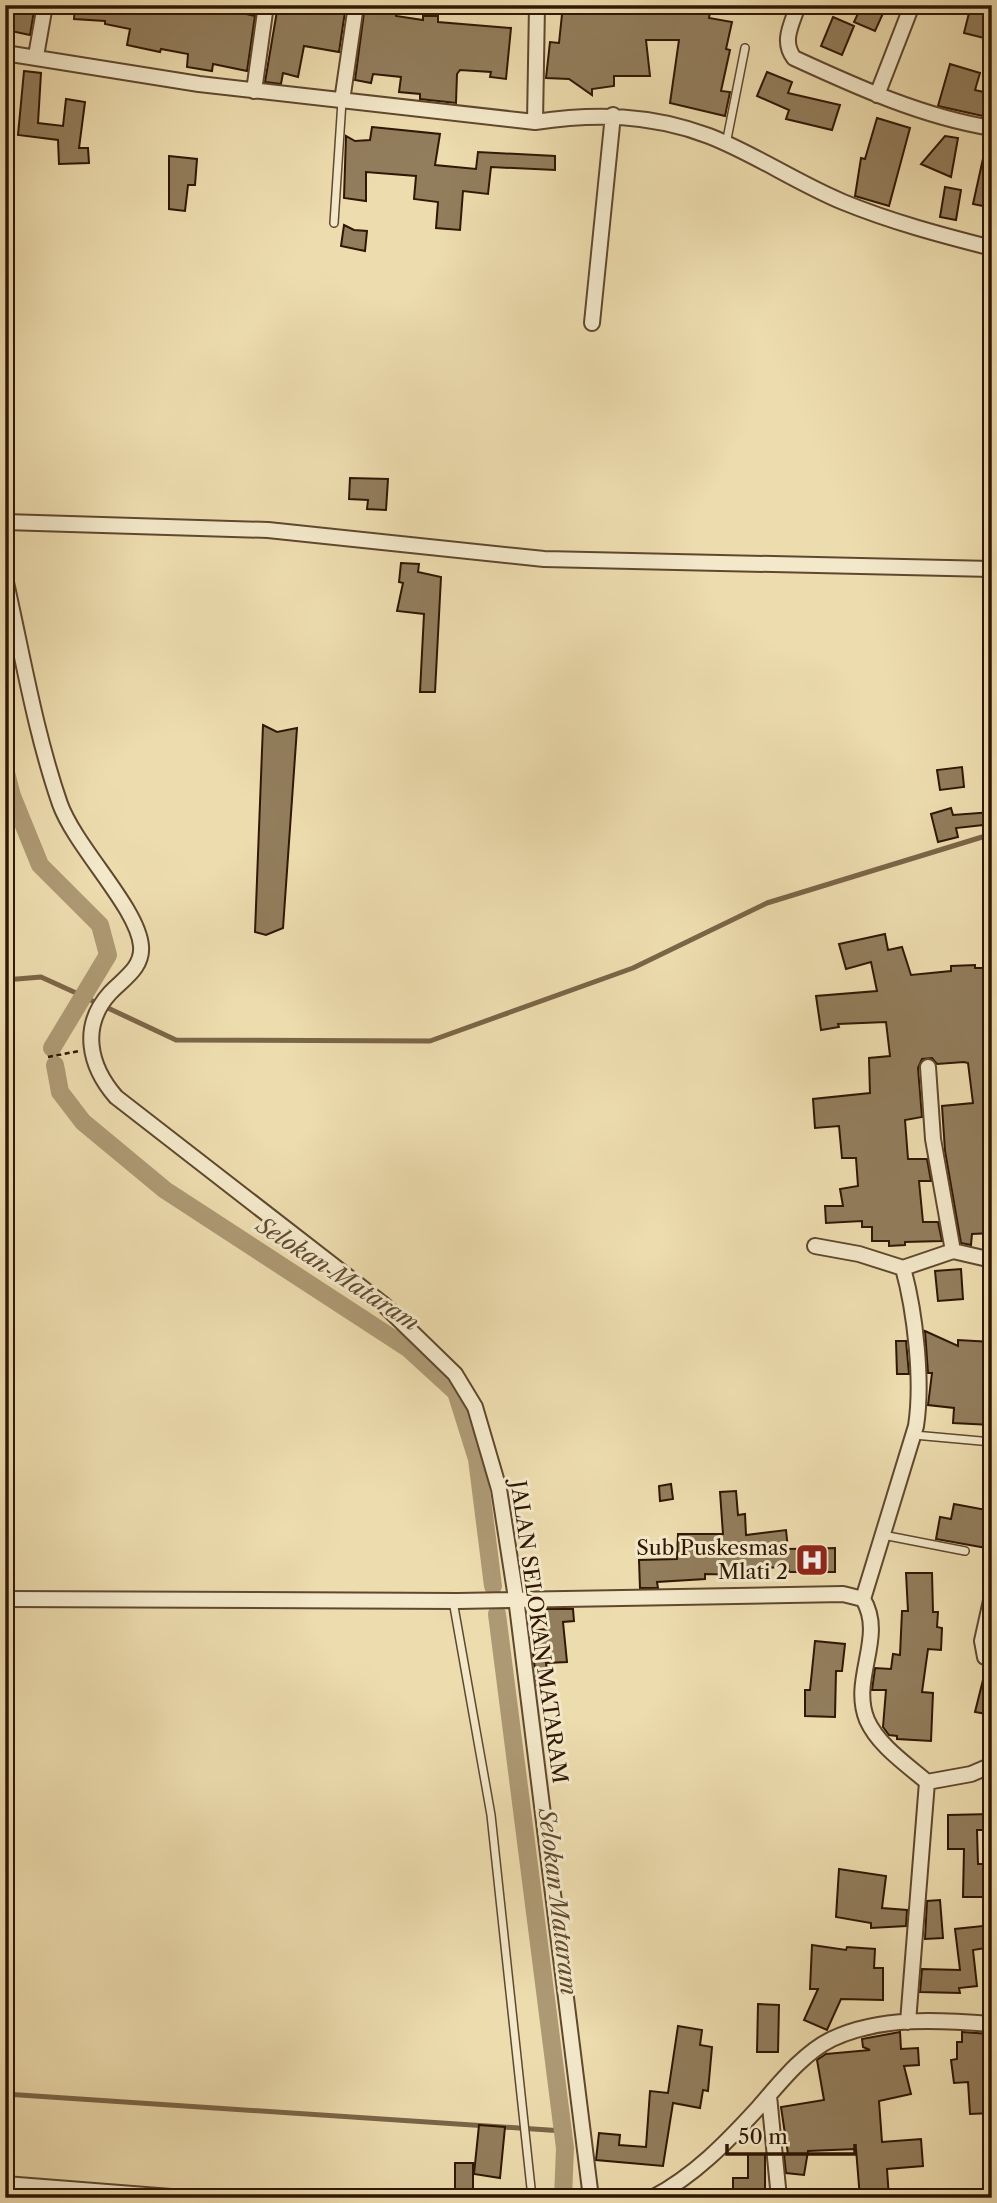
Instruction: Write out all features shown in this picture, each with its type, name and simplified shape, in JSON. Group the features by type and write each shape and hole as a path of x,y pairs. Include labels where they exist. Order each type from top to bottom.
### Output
{"street":[{"path":"36,56 45,5"},
{"path":"254,91 266,5"},
{"path":"342,100 356,5"},
{"path":"535,122 537,5"},
{"path":"798,5 787,39 788,50 794,58 877,95 964,124 992,128"},
{"path":"877,95 912,5"},
{"path":"5,53 254,91 535,122 613,115 640,117 709,136 841,201 906,226 992,248"},
{"path":"592,323 613,115"},
{"path":"5,522 268,530 544,559 992,569"},
{"name":"JALAN SELOKAN MATARAM","path":"5,578 61,805 80,845 118,898 138,933 141,947 136,968 107,996 94,1016 90,1048 100,1078 116,1097 383,1304 455,1374 475,1407 499,1489 516,1598 591,2198"},
{"path":"928,1067 933,1139 953,1251"},
{"path":"815,1246 859,1254 903,1268 953,1251 992,1260"},
{"path":"863,1599 913,1434 919,1403 919,1379 903,1268"},
{"path":"5,1599 456,1601 843,1594 863,1599 871,1612 872,1627 863,1698 867,1720 889,1750 927,1782"},
{"path":"992,1596 982,1641 985,1657 992,1660"},
{"path":"927,1782 971,1774 992,1765"},
{"path":"908,2022 927,1782"},
{"path":"652,2198 705,2163 795,2067 830,2040 867,2029 908,2022 992,2024"},
{"path":"769,2095 779,2198"},
{"path":"5,2184 184,2198"}],"lane":[{"path":"726,144 745,48"},
{"path":"334,223 342,100"},
{"path":"913,1434 992,1442"},
{"path":"882,1535 965,1550"},
{"path":"456,1601 491,1815 529,2198"}],"path":[{"path":"48,1057 81,1051"}],"building":[{"path":"16,5 35,5 30,35 11,31"},
{"path":"75,5 230,5 229,10 255,16 247,71 213,64 212,71 187,67 188,54 161,49 160,52 127,45 130,29 105,24 105,21 74,19"},
{"path":"278,5 346,5 339,52 304,46 298,77 283,73 281,84 265,82"},
{"path":"365,5 397,5 396,16 423,20 423,16 438,16 438,22 511,28 506,79 490,77 491,72 460,70 457,74 456,103 420,99 420,94 399,92 401,77 373,74 371,83 355,80"},
{"path":"563,5 582,5 582,9 643,5 660,7 659,11 711,5 709,18 732,22 726,49 730,50 721,91 730,92 725,116 670,103 679,40 646,40 650,76 614,76 614,86 592,89 592,95 569,79 546,78 550,42 559,43"},
{"path":"862,5 876,5 885,9 875,31 854,22"},
{"path":"971,5 992,5 992,40 964,33"},
{"path":"833,17 854,26 842,55 821,46"},
{"path":"950,64 980,73 975,90 992,94 992,118 938,106"},
{"path":"24,71 41,73 38,123 63,126 66,99 85,102 79,148 88,148 89,163 59,164 58,140 18,135"},
{"path":"767,72 792,82 788,93 840,105 832,130 786,119 789,110 757,96"},
{"path":"877,118 910,128 889,206 855,196 861,158 865,159"},
{"path":"372,127 440,134 435,165 476,169 478,152 555,156 555,170 491,167 488,194 463,191 460,230 436,228 438,202 414,199 416,176 366,172 366,201 344,198 346,136 355,141 370,140"},
{"path":"945,136 958,138 951,177 921,164"},
{"path":"986,145 992,146 992,189 988,207 973,204"},
{"path":"169,156 197,159 195,185 188,185 185,211 169,209"},
{"path":"945,187 961,190 956,220 940,217"},
{"path":"344,225 354,230 367,231 365,251 341,246"},
{"path":"350,478 388,479 386,510 367,509 368,500 349,499"},
{"path":"401,563 419,564 418,572 441,577 435,692 420,692 424,614 397,611 403,583 399,582"},
{"path":"263,725 277,732 297,728 283,928 266,935 255,932"},
{"path":"962,767 964,787 940,790 937,770"},
{"path":"951,808 953,815 992,812 992,824 956,828 958,837 938,842 931,814"},
{"path":"885,934 888,950 902,947 911,975 951,971 951,966 975,965 975,968 992,968 992,1233 972,1234 971,1245 961,1243 945,1151 942,1106 973,1103 968,1063 964,1062 937,1064 932,1058 922,1059 918,1068 922,1117 905,1120 908,1159 927,1159 931,1181 919,1181 923,1222 938,1222 942,1241 905,1242 905,1245 889,1246 889,1241 872,1241 872,1227 862,1227 862,1221 826,1223 825,1206 843,1206 840,1189 858,1186 856,1158 842,1158 839,1126 815,1128 813,1099 870,1093 869,1058 890,1056 886,1022 838,1024 839,1027 821,1030 816,996 877,991 871,962 846,969 839,944"},
{"path":"961,1269 963,1299 938,1301 935,1271"},
{"path":"925,1331 958,1346 958,1340 992,1342 992,1425 953,1423 954,1408 928,1405 932,1373 928,1373"},
{"path":"896,1341 906,1341 909,1374 897,1374"},
{"path":"671,1484 673,1499 660,1501 659,1486"},
{"path":"736,1491 738,1515 745,1514 746,1535 786,1530 788,1549 835,1548 835,1572 789,1572 789,1566 744,1570 744,1575 705,1574 705,1579 657,1582 658,1588 640,1588 639,1560 677,1559 678,1534 723,1534 720,1492"},
{"path":"954,1504 992,1511 992,1549 936,1539 940,1517 951,1519"},
{"path":"906,1573 932,1573 933,1612 938,1612 937,1627 942,1628 941,1650 928,1649 922,1692 933,1693 931,1741 897,1739 897,1736 889,1735 883,1727 886,1690 872,1690 875,1668 891,1669 893,1654 900,1655 902,1611 908,1611"},
{"path":"544,1609 573,1609 574,1621 563,1622 567,1662 546,1663 549,1683 537,1685 530,1631 546,1629"},
{"path":"815,1641 845,1644 842,1671 836,1671 835,1717 805,1716 805,1690 810,1690"},
{"path":"986,1668 992,1669 992,1715 975,1712"},
{"path":"992,1814 992,1830 977,1830 978,1864 989,1864 989,1897 963,1897 964,1849 948,1849 948,1815"},
{"path":"839,1869 886,1876 882,1908 907,1910 906,1926 871,1928 871,1923 836,1917"},
{"path":"940,1900 943,1938 925,1939 927,1901"},
{"path":"992,1925 992,1947 973,1950 977,1986 959,1988 960,1993 920,1992 922,1969 960,1970 955,1929"},
{"path":"812,1945 846,1950 847,1947 875,1949 874,1968 883,1968 883,2000 841,1999 827,2030 804,2020 818,1989 810,1989"},
{"path":"758,2004 779,2005 778,2052 757,2052"},
{"path":"678,2026 702,2030 700,2045 712,2047 708,2091 703,2090 700,2108 673,2103 663,2166 596,2160 599,2133 620,2135 619,2145 646,2147 650,2091 668,2093"},
{"path":"900,2032 901,2049 918,2048 919,2065 904,2066 911,2094 879,2101 882,2142 921,2139 923,2166 887,2169 889,2198 860,2198 856,2149 808,2151 804,2175 786,2173 784,2154 788,2154 781,2107 824,2100 817,2060 826,2054 870,2050 863,2047 862,2039"},
{"path":"962,2032 990,2034 992,2113 970,2114 968,2082 954,2083 951,2060 957,2059 957,2042 962,2042"},
{"path":"479,2125 505,2127 500,2178 474,2174"},
{"path":"748,2154 765,2154 765,2198 733,2198 733,2178 748,2178"},
{"path":"455,2163 473,2163 473,2198 455,2198"}],"waterway":[{"name":"Selokan Mataram","path":"5,769 12,796 40,865 100,925 108,955 52,1048"},
{"path":"110,1009 176,1040 430,1041 633,968 767,903 992,834"},
{"path":"5,980 41,977 74,992"},
{"name":"Selokan Mataram","path":"55,1065 60,1092 83,1122 165,1190 409,1349 456,1392 477,1459 493,1586"},
{"name":"Selokan Mataram","path":"497,1614 565,2148 563,2198"},
{"path":"5,2094 563,2131"}],"place":[{"name":"Sub Puskesmas Mlati 2","path":"812,1560"}]}
